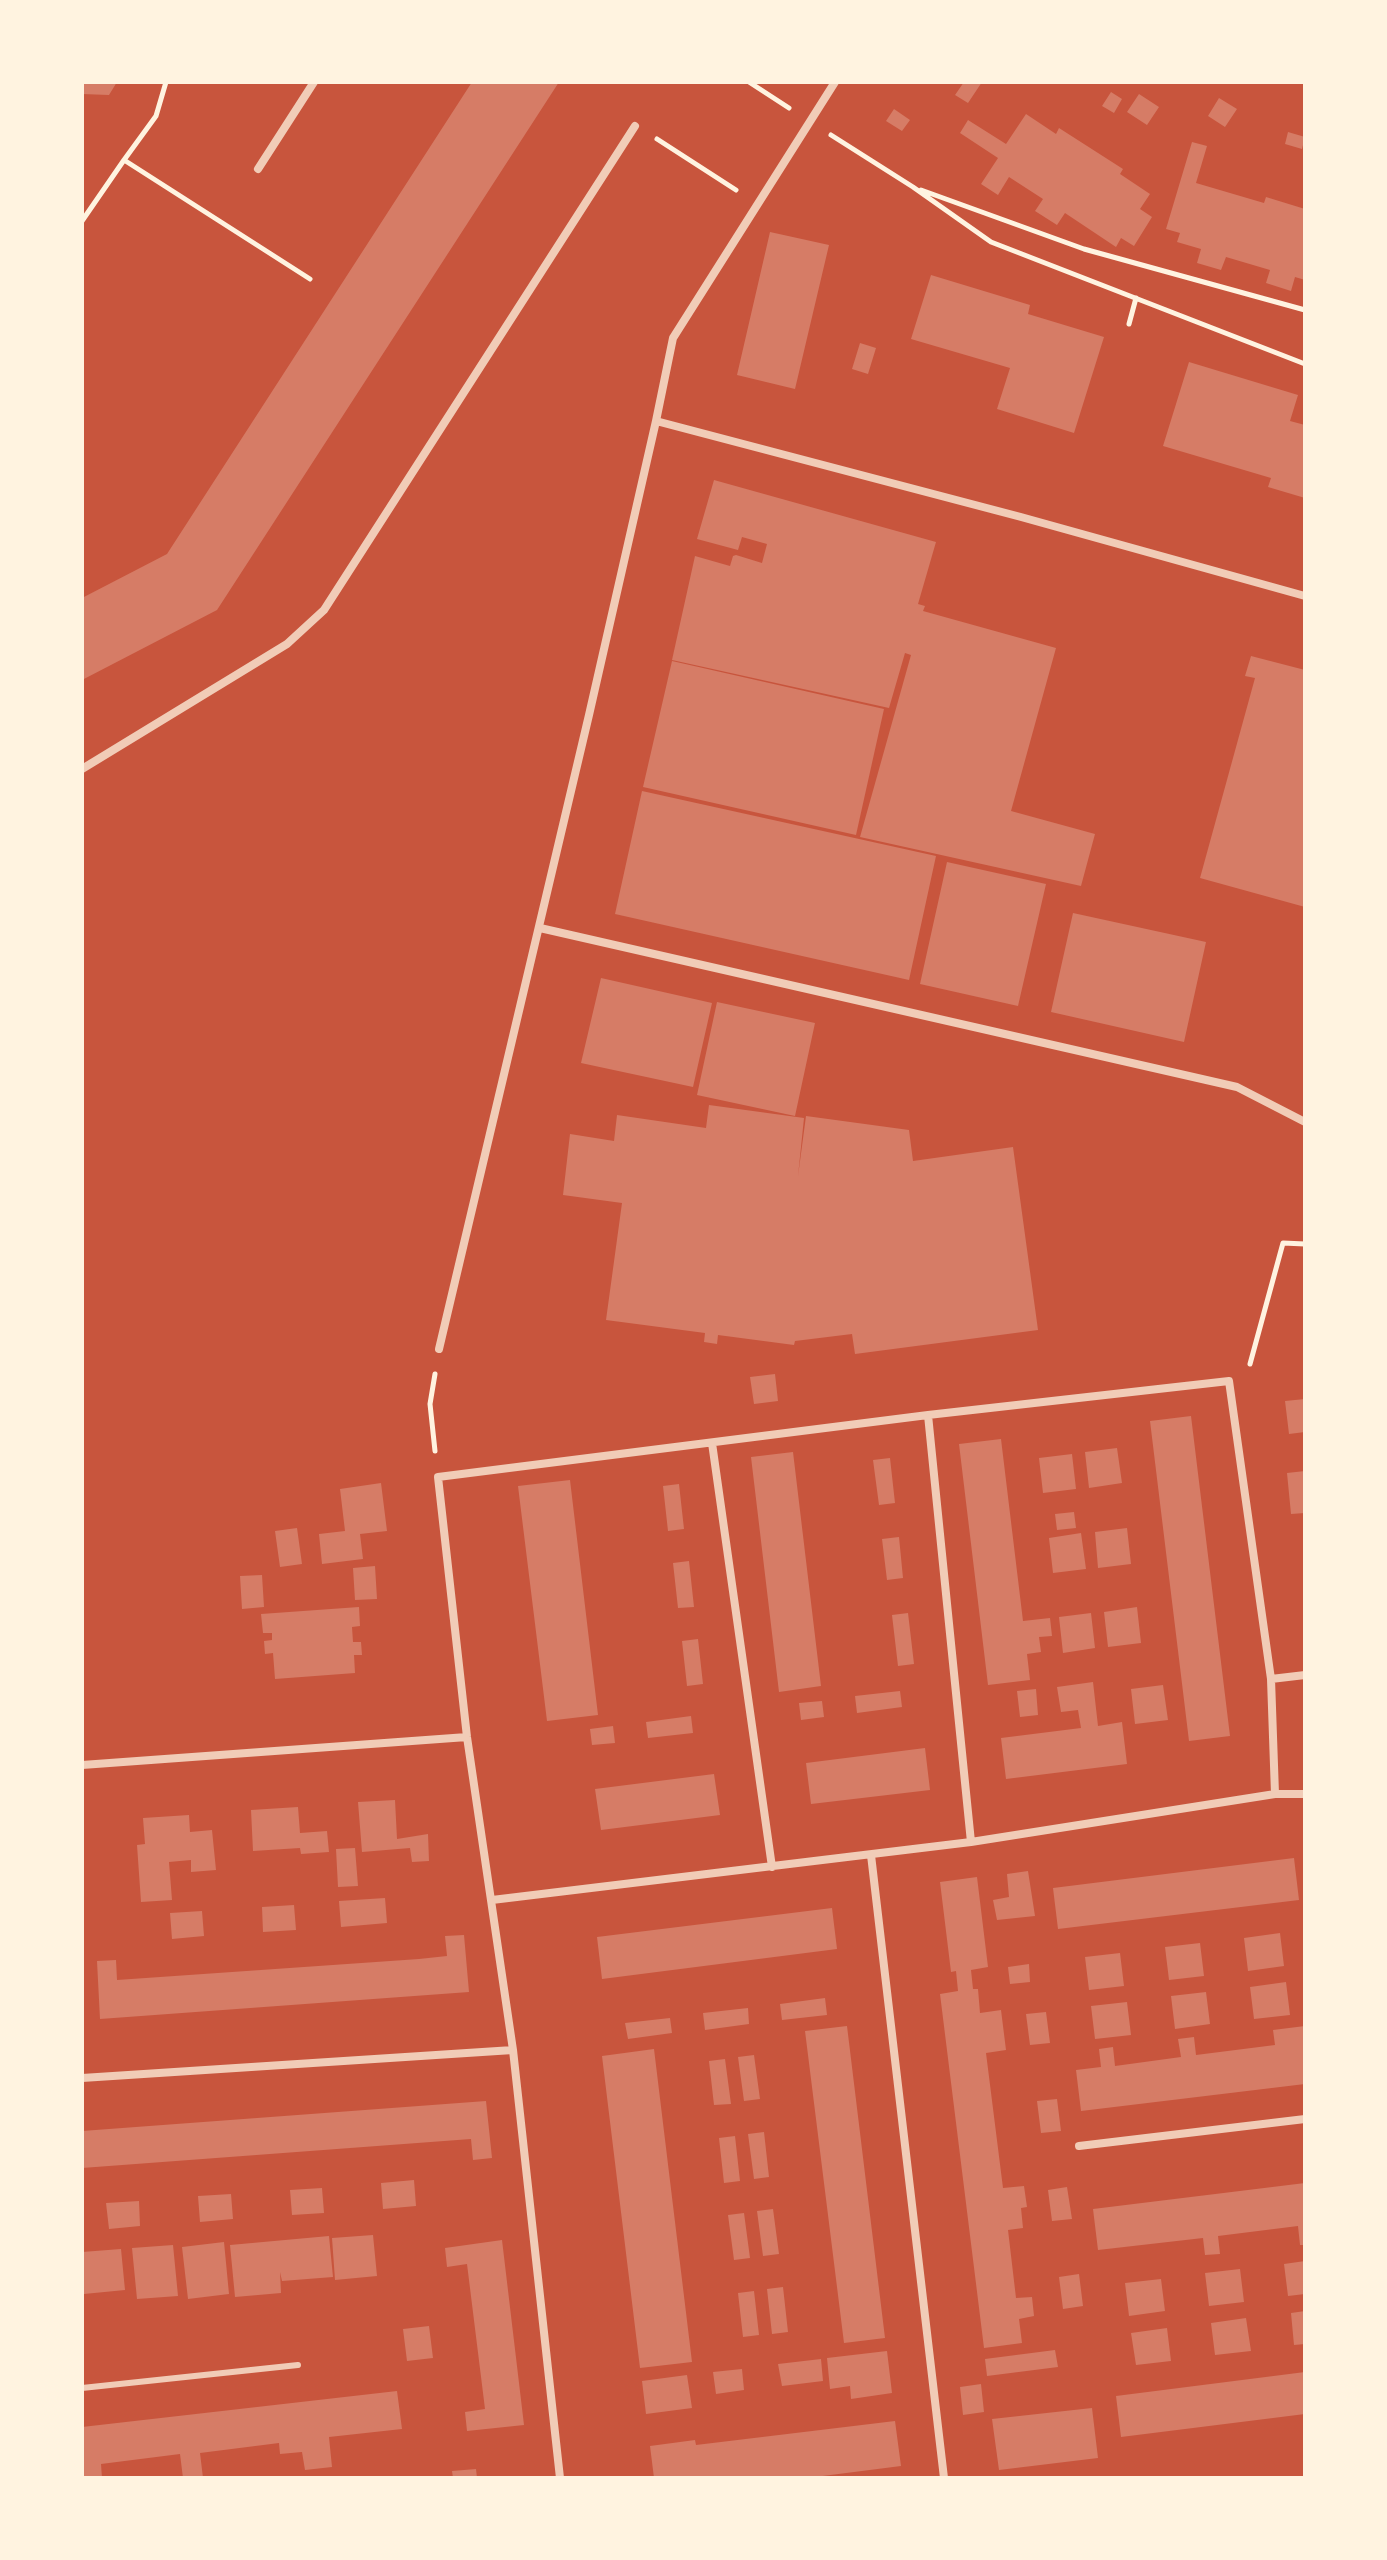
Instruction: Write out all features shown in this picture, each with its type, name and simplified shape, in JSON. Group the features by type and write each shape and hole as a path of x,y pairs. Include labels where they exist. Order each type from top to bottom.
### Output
{"street":[{"path":"258,169 314,82"},
{"path":"439,1349 540,928 673,338 835,82"},
{"path":"82,769 287,644 324,610 635,126"},
{"path":"656,421 1305,596"},
{"path":"540,928 1237,1087 1305,1122"},
{"path":"560,2478 513,2050 467,1737 438,1477 928,1415 1229,1381 1271,1679 1275,1794"},
{"path":"928,1415 971,1842"},
{"path":"712,1443 772,1867"},
{"path":"1271,1679 1305,1675"},
{"path":"82,1765 467,1737"},
{"path":"492,1900 971,1842 1275,1794 1305,1794"},
{"path":"871,1855 944,2478"},
{"path":"82,2078 513,2050"},
{"path":"1079,2146 1305,2119"}],"lane":[{"path":"82,2388 298,2365"}],"path":[{"path":"82,221 156,116 166,82"},
{"path":"749,82 913,187 991,242 1305,364"},
{"path":"635,126 757,203"},
{"path":"124,160 310,279"},
{"path":"913,187 1084,249 1305,310"},
{"path":"1129,324 1136,298"},
{"path":"1229,1381 1249,1370 1283,1243 1305,1244"},
{"path":"438,1477 430,1404 439,1349"}],"building":[{"path":"82,82 117,82 109,95 82,94"},
{"path":"472,82 559,82 217,610 82,680 82,598 167,554"},
{"path":"964,82 982,82 968,103 955,95"},
{"path":"1111,92 1122,99 1114,113 1102,106"},
{"path":"1139,94 1159,107 1147,125 1127,112"},
{"path":"1219,98 1237,109 1225,127 1208,116"},
{"path":"894,109 910,120 902,131 886,121"},
{"path":"1026,114 1056,134 1059,128 1123,169 1120,174 1150,194 1140,209 1152,217 1134,246 1121,238 1116,247 1065,213 1057,225 1035,211 1043,199 1009,177 998,195 981,184 998,158 960,133 968,120 1006,144"},
{"path":"1288,132 1305,137 1302,149 1285,144"},
{"path":"1192,142 1207,146 1196,183 1264,203 1266,197 1305,209 1305,280 1295,277 1291,291 1266,283 1270,270 1226,257 1221,270 1197,263 1201,249 1177,242 1180,233 1166,229"},
{"path":"770,232 829,245 795,389 737,375"},
{"path":"931,275 1030,305 1028,314 1104,337 1074,433 997,409 1010,368 911,339"},
{"path":"860,343 876,348 868,374 852,369"},
{"path":"1189,362 1298,395 1290,421 1305,425 1305,498 1268,487 1271,478 1163,446"},
{"path":"714,480 936,542 918,604 925,606 923,611 1056,648 1011,811 1095,834 1081,886 860,837 911,655 905,653 889,708 672,660 695,556 730,566 736,555 762,563 767,544 742,537 738,550 697,539"},
{"path":"1251,656 1305,670 1305,907 1200,878 1255,678 1245,676"},
{"path":"672,661 884,709 856,835 643,787"},
{"path":"642,791 936,856 909,980 615,914"},
{"path":"947,862 1046,884 1018,1006 920,984"},
{"path":"1073,913 1206,942 1184,1042 1051,1012"},
{"path":"601,978 712,1003 693,1087 581,1063"},
{"path":"717,1002 815,1023 795,1116 697,1095"},
{"path":"709,1105 804,1118 798,1176 806,1116 909,1130 913,1161 1013,1147 1038,1330 855,1354 852,1334 795,1341 794,1345 718,1335 717,1344 704,1342 705,1333 606,1320 622,1203 563,1195 570,1134 614,1141 617,1115 706,1128"},
{"path":"775,1374 778,1401 754,1404 750,1377"},
{"path":"1305,1399 1305,1432 1289,1434 1285,1401"},
{"path":"1191,1416 1230,1736 1189,1741 1150,1421"},
{"path":"1001,1439 1023,1621 1050,1618 1052,1636 1039,1637 1041,1652 1027,1654 1030,1680 988,1685 959,1444"},
{"path":"1117,1448 1122,1483 1089,1488 1085,1452"},
{"path":"793,1452 821,1686 779,1692 751,1457"},
{"path":"1072,1454 1076,1489 1043,1493 1039,1458"},
{"path":"890,1458 895,1503 879,1505 873,1460"},
{"path":"1305,1471 1305,1513 1291,1514 1287,1473"},
{"path":"570,1480 598,1715 547,1721 518,1486"},
{"path":"381,1483 387,1531 360,1534 363,1559 322,1564 319,1534 345,1531 340,1489"},
{"path":"679,1484 684,1529 668,1531 663,1486"},
{"path":"1074,1512 1076,1528 1057,1530 1055,1514"},
{"path":"297,1528 302,1564 280,1567 275,1531"},
{"path":"1127,1528 1131,1564 1098,1568 1095,1532"},
{"path":"1081,1533 1086,1569 1053,1573 1049,1538"},
{"path":"899,1537 903,1578 887,1580 882,1539"},
{"path":"689,1561 694,1607 678,1608 673,1563"},
{"path":"375,1566 377,1599 355,1600 353,1568"},
{"path":"262,1575 264,1607 242,1609 240,1576"},
{"path":"359,1607 360,1626 352,1627 353,1642 361,1642 362,1655 354,1655 355,1673 275,1679 273,1653 265,1654 264,1641 272,1640 272,1633 263,1633 261,1614"},
{"path":"1137,1607 1141,1643 1108,1647 1104,1612"},
{"path":"908,1613 914,1664 898,1666 892,1615"},
{"path":"1091,1613 1095,1648 1063,1653 1059,1617"},
{"path":"698,1639 703,1684 687,1686 682,1641"},
{"path":"1093,1682 1098,1726 1122,1722 1127,1764 1006,1779 1001,1738 1081,1728 1078,1710 1061,1712 1057,1687"},
{"path":"1163,1685 1168,1720 1135,1724 1131,1689"},
{"path":"1036,1689 1038,1715 1020,1717 1017,1691"},
{"path":"900,1691 902,1707 857,1713 855,1696"},
{"path":"822,1701 824,1717 801,1720 799,1703"},
{"path":"691,1716 693,1733 648,1738 646,1722"},
{"path":"613,1726 615,1743 592,1745 590,1729"},
{"path":"925,1748 930,1790 811,1804 806,1763"},
{"path":"714,1774 720,1815 601,1830 595,1789"},
{"path":"395,1800 397,1839 428,1834 429,1861 412,1862 410,1848 362,1852 358,1802"},
{"path":"298,1807 300,1833 327,1831 329,1852 301,1854 300,1848 253,1851 251,1810"},
{"path":"189,1815 190,1832 212,1830 216,1870 191,1872 191,1860 169,1862 172,1900 141,1902 137,1845 145,1844 143,1818"},
{"path":"355,1848 358,1886 338,1887 336,1849"},
{"path":"1294,1858 1299,1900 1058,1929 1053,1888"},
{"path":"1028,1871 1035,1916 997,1920 993,1900 1009,1897 1007,1874"},
{"path":"977,1877 988,1967 971,1970 973,1989 978,1989 980,2013 1001,2010 1006,2050 986,2053 1003,2188 1024,2186 1027,2207 1021,2208 1023,2228 1008,2230 1016,2298 1032,2297 1034,2316 1019,2319 1022,2343 984,2348 940,1994 958,1991 956,1971 951,1972 940,1882"},
{"path":"385,1898 387,1923 341,1927 339,1901"},
{"path":"294,1905 296,1930 263,1932 262,1907"},
{"path":"832,1908 837,1949 602,1979 597,1937"},
{"path":"202,1911 204,1936 172,1939 170,1913"},
{"path":"1280,1933 1284,1966 1248,1971 1244,1938"},
{"path":"464,1935 469,1992 100,2019 97,1961 116,1960 117,1980 419,1959 447,1956 445,1936"},
{"path":"1200,1943 1204,1976 1169,1980 1165,1947"},
{"path":"1120,1953 1124,1986 1089,1990 1085,1957"},
{"path":"1029,1964 1030,1982 1010,1984 1008,1967"},
{"path":"1286,1982 1290,2015 1254,2019 1250,1987"},
{"path":"1206,1992 1210,2024 1175,2029 1171,1996"},
{"path":"825,1998 827,2015 782,2020 780,2004"},
{"path":"1127,2002 1131,2035 1095,2039 1091,2006"},
{"path":"748,2008 749,2024 705,2030 703,2013"},
{"path":"1046,2012 1050,2043 1030,2045 1026,2014"},
{"path":"670,2018 672,2033 628,2039 625,2023"},
{"path":"847,2026 885,2338 844,2343 805,2031"},
{"path":"1305,2026 1305,2084 1081,2111 1076,2070 1101,2067 1099,2049 1113,2047 1115,2066 1181,2057 1178,2039 1194,2037 1196,2055 1275,2045 1273,2030"},
{"path":"654,2049 692,2362 640,2368 602,2056"},
{"path":"754,2055 760,2099 744,2101 738,2057"},
{"path":"725,2059 731,2104 714,2105 709,2061"},
{"path":"1057,2099 1061,2131 1041,2133 1037,2101"},
{"path":"486,2101 492,2158 473,2160 471,2139 82,2168 82,2131"},
{"path":"764,2132 769,2177 754,2179 748,2134"},
{"path":"735,2136 740,2181 724,2183 719,2138"},
{"path":"414,2180 416,2206 383,2209 381,2183"},
{"path":"1305,2183 1305,2245 1300,2245 1298,2226 1218,2236 1220,2254 1205,2255 1203,2238 1098,2250 1093,2209"},
{"path":"1067,2187 1072,2219 1052,2221 1048,2190"},
{"path":"322,2188 324,2213 292,2215 290,2190"},
{"path":"231,2194 233,2219 200,2222 198,2196"},
{"path":"139,2201 140,2226 109,2229 106,2203"},
{"path":"773,2209 779,2254 763,2256 757,2211"},
{"path":"744,2213 750,2258 734,2260 728,2215"},
{"path":"373,2235 377,2276 335,2280 332,2238"},
{"path":"329,2236 333,2277 282,2281 280,2272 281,2293 235,2297 230,2245"},
{"path":"502,2240 524,2425 467,2431 465,2412 485,2409 467,2264 447,2267 445,2248"},
{"path":"224,2242 229,2294 188,2299 182,2247"},
{"path":"173,2245 178,2296 137,2299 132,2248"},
{"path":"121,2249 125,2290 84,2294 82,2252"},
{"path":"1305,2261 1305,2294 1288,2296 1284,2264"},
{"path":"1240,2269 1244,2302 1209,2306 1205,2273"},
{"path":"1079,2274 1083,2306 1063,2309 1059,2277"},
{"path":"1161,2279 1165,2311 1129,2316 1125,2283"},
{"path":"783,2287 788,2332 772,2334 767,2289"},
{"path":"754,2291 759,2335 743,2337 738,2293"},
{"path":"1305,2311 1305,2344 1294,2345 1291,2313"},
{"path":"1246,2318 1251,2351 1215,2355 1211,2323"},
{"path":"429,2326 433,2358 407,2361 403,2329"},
{"path":"1167,2328 1171,2361 1136,2365 1131,2333"},
{"path":"1055,2350 1058,2367 987,2376 985,2359"},
{"path":"887,2351 892,2393 851,2399 850,2386 830,2389 827,2358"},
{"path":"821,2359 823,2381 782,2386 778,2364"},
{"path":"742,2369 744,2390 716,2394 713,2372"},
{"path":"1305,2372 1305,2414 1121,2437 1116,2396"},
{"path":"687,2375 692,2408 646,2414 642,2381"},
{"path":"981,2384 984,2412 963,2415 960,2387"},
{"path":"397,2391 402,2429 329,2437 332,2467 305,2470 302,2452 280,2454 279,2443 200,2453 203,2478 183,2478 180,2454 101,2464 102,2478 82,2478 82,2427"},
{"path":"1092,2408 1098,2458 999,2470 992,2419"},
{"path":"895,2421 901,2466 807,2478 654,2478 650,2446 695,2440 696,2445"},
{"path":"476,2469 477,2478 453,2478 452,2471"}]}
